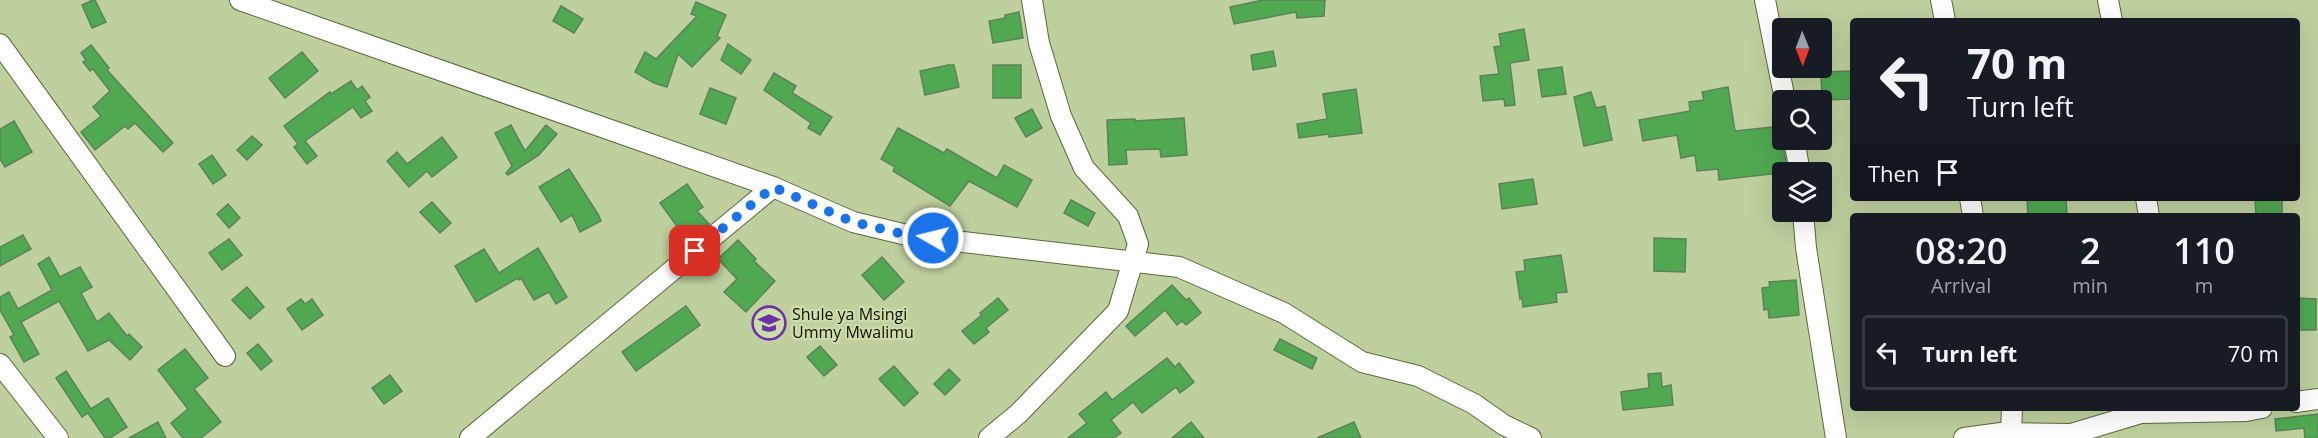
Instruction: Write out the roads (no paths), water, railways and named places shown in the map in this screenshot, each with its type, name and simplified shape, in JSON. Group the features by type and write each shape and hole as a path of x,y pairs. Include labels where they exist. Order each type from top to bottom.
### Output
{"street":[{"path":"240,0 773,187 853,222 911,236 1179,267 1284,313 1362,362 1418,376 1474,404 1504,425 1531,438"},
{"path":"989,438 1018,414 1118,311 1138,244 1128,216 1084,168 1061,116 1039,44 1032,0"},
{"path":"1765,0 1783,90"},
{"path":"1941,0 1944,18"},
{"path":"2108,0 2111,18"},
{"path":"0,44 225,356"},
{"path":"470,438 773,187"},
{"path":"1804,222 1836,438"},
{"path":"0,364 58,438"},
{"path":"2300,401 2318,399"},
{"path":"2011,433 2012,411"},
{"path":"1964,438 2011,433 2072,434 2141,413 2175,411"}],"place":[{"name":"Shule ya Msingi Ummy Mwalimu","path":"769,323"}]}
